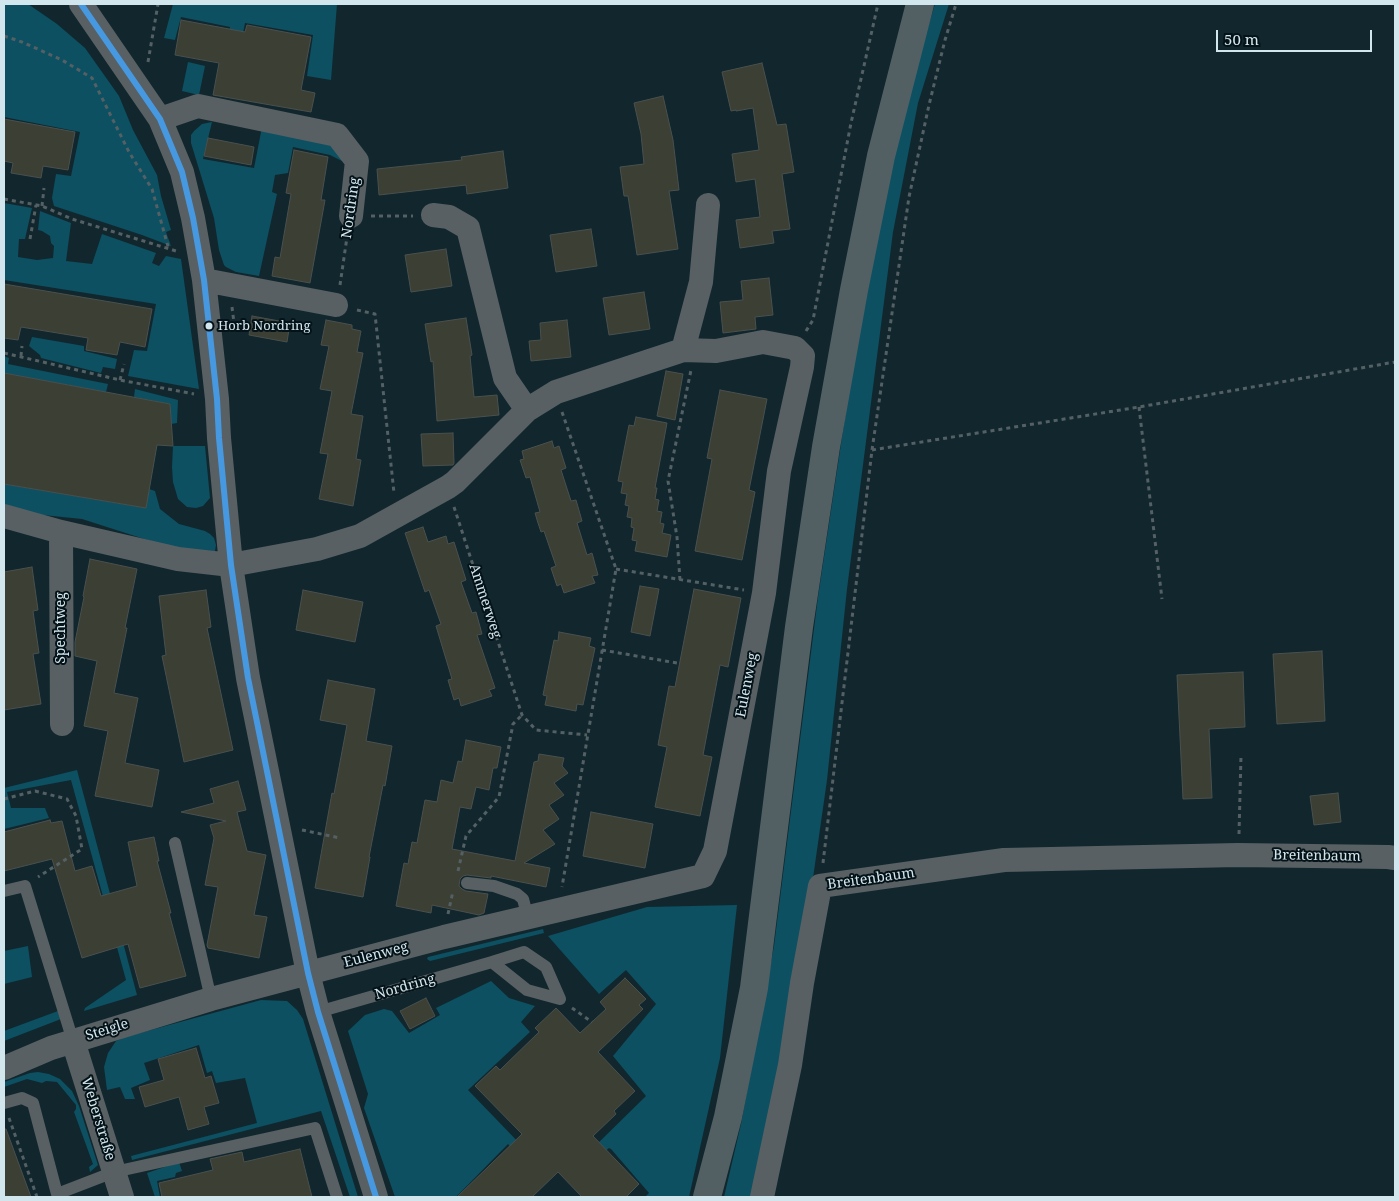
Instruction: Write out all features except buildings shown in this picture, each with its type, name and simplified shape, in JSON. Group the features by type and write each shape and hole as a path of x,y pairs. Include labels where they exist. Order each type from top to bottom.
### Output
{"main road":[{"path":"707,1197 728,1117 754,988 799,627 826,447 854,290 881,156 920,4"}],"street":[{"path":"81,4 160,119 182,172 193,218 204,280 217,399 231,565 248,678 308,973 318,1012 376,1197"},
{"name":"Nordring","path":"160,119 198,106 337,135 357,162 351,216"},
{"path":"683,350 701,282 708,205"},
{"path":"433,216 449,217 468,228 505,378 527,410"},
{"path":"204,280 336,305"},
{"path":"4,516 61,532 178,559 231,565 317,549 360,536 448,487 527,410 556,392 683,350 716,351 763,342 795,348"},
{"name":"Eulenweg","path":"308,973 444,937 703,876 715,850 764,593 779,471 802,367 803,356 795,348"},
{"name":"Spechtweg","path":"61,532 62,724"},
{"name":"Breitenbaum","path":"762,1197 790,1065 802,983 820,886 1004,860 1238,855 1395,858"},
{"name":"Steigle","path":"4,1068 73,1041 212,999 308,973"},
{"name":"Weberstraße","path":"73,1041 122,1197"}],"lane":[{"path":"175,843 212,999"},
{"path":"461,884 494,886 517,894 523,900 528,918"},
{"path":"4,891 25,886 73,1041"},
{"name":"Nordring","path":"318,1012 524,952 546,967 560,999"},
{"path":"492,962 527,990 560,999"},
{"path":"5,1108 22,1098 33,1103 57,1194 114,1172 315,1128 338,1197"}],"path":[{"path":"143,94 158,4"},
{"path":"795,348 813,320 851,123 878,4"},
{"path":"820,886 872,450 909,197 931,95 956,4"},
{"path":"4,36 62,60 92,78 129,152 152,189 169,250"},
{"path":"42,206 44,188"},
{"path":"4,199 42,206 72,219 169,250 185,253 199,252"},
{"path":"30,239 36,205"},
{"path":"351,216 433,216"},
{"name":"Nordring","path":"336,305 351,216"},
{"path":"375,314 397,515"},
{"path":"21,356 22,346"},
{"path":"680,580 677,538 668,481 692,365 683,350"},
{"path":"4,353 120,380 217,399"},
{"path":"872,450 1139,407 1395,362"},
{"path":"120,380 124,364"},
{"path":"556,392 616,570 559,910"},
{"path":"1139,407 1162,599"},
{"name":"Ammerweg","path":"448,487 522,715"},
{"path":"616,570 764,593"},
{"path":"602,650 677,663"},
{"path":"457,874 466,836 499,797 513,724 522,715 536,730 587,736"},
{"path":"1238,855 1241,755"},
{"path":"4,798 36,791 67,799 76,816 82,849 25,886"},
{"path":"278,826 340,838"},
{"path":"444,937 446,922 461,884"},
{"path":"560,999 592,1022"},
{"path":"5,1108 36,1197"}],"shaded area":[{"path":"4,4 28,4 57,24 85,48 119,96 133,130 157,175 171,230 166,232 171,246 54,206 52,198 56,174 71,176 80,132 4,117"},
{"path":"173,4 337,4 331,80 307,76 313,35 245,23 238,58 226,56 230,27 181,17 175,40 164,38"},
{"path":"935,4 949,4 918,103 893,232 847,589 827,780 805,934 756,1197 724,1197 741,1124 774,946 818,597 856,344 888,182 913,76"},
{"path":"188,62 205,66 199,95 182,91"},
{"path":"212,122 203,159 254,168 262,127 331,141 344,162 330,155 293,147 288,173 275,175 272,192 277,194 259,276 236,272 226,267 219,250 214,218 191,143 191,135 194,131 202,124"},
{"path":"4,203 32,208 25,239 19,239 18,257 37,260 53,258 54,246 51,243 50,236 38,230 40,211 71,223 66,261 92,264 102,234 156,253 152,263 159,266 166,256 181,259 199,389 128,376 134,350 147,351 156,304 4,280"},
{"path":"32,337 84,346 84,351 117,359 115,369 103,367 101,373 41,358 29,346"},
{"path":"4,356 9,358 8,364 108,384 106,392 4,373"},
{"path":"135,389 178,400 177,423 171,424 170,404 134,397"},
{"path":"173,446 205,446 210,498 203,506 196,508 187,507 178,499 173,482"},
{"path":"4,484 146,508 149,489 155,491 160,509 179,524 210,534 214,538 215,551 210,556 166,546 82,519 4,511"},
{"path":"77,770 137,995 84,1011 85,1008 126,980 71,780 7,792 11,808 45,808 49,818 4,829 4,788"},
{"path":"737,905 720,1058 689,1197 645,1197 649,1193 611,1149 609,1148 598,1157 592,1149 646,1096 613,1056 656,1004 626,970 599,994 548,936 647,907"},
{"path":"543,929 544,933 430,961 427,959 428,957"},
{"path":"28,946 32,977 4,984 4,951"},
{"path":"491,981 509,998 535,1006 521,1022 530,1032 468,1090 523,1147 517,1155 508,1144 456,1197 395,1197 364,1108 368,1094 348,1031 365,1015 384,1009 392,1011 409,1033 440,1015 436,1008"},
{"path":"261,1000 287,1001 303,1019 358,1197 350,1197 321,1111 132,1160 131,1156 257,1123 245,1078 216,1083 212,1071 207,1073 199,1045 144,1063 150,1080 131,1088 135,1099 125,1099 120,1087 107,1090 104,1067 108,1053 116,1041"},
{"path":"58,1011 61,1019 4,1041 4,1031"},
{"path":"38,1072 60,1079 72,1091 79,1106 98,1165 90,1172 89,1167 93,1164 74,1112 76,1105 57,1082 46,1081 42,1083 27,1079 4,1087 4,1082"},
{"path":"179,1162 182,1171 176,1173 175,1177 157,1181 160,1197 155,1197 147,1173"}],"transit line":[{"path":"81,4 160,119 182,172 193,218 204,280 217,399 231,565 248,678 308,973 318,1012 376,1197"}],"place":[{"name":"Horb Nordring","path":"209,326"}]}
